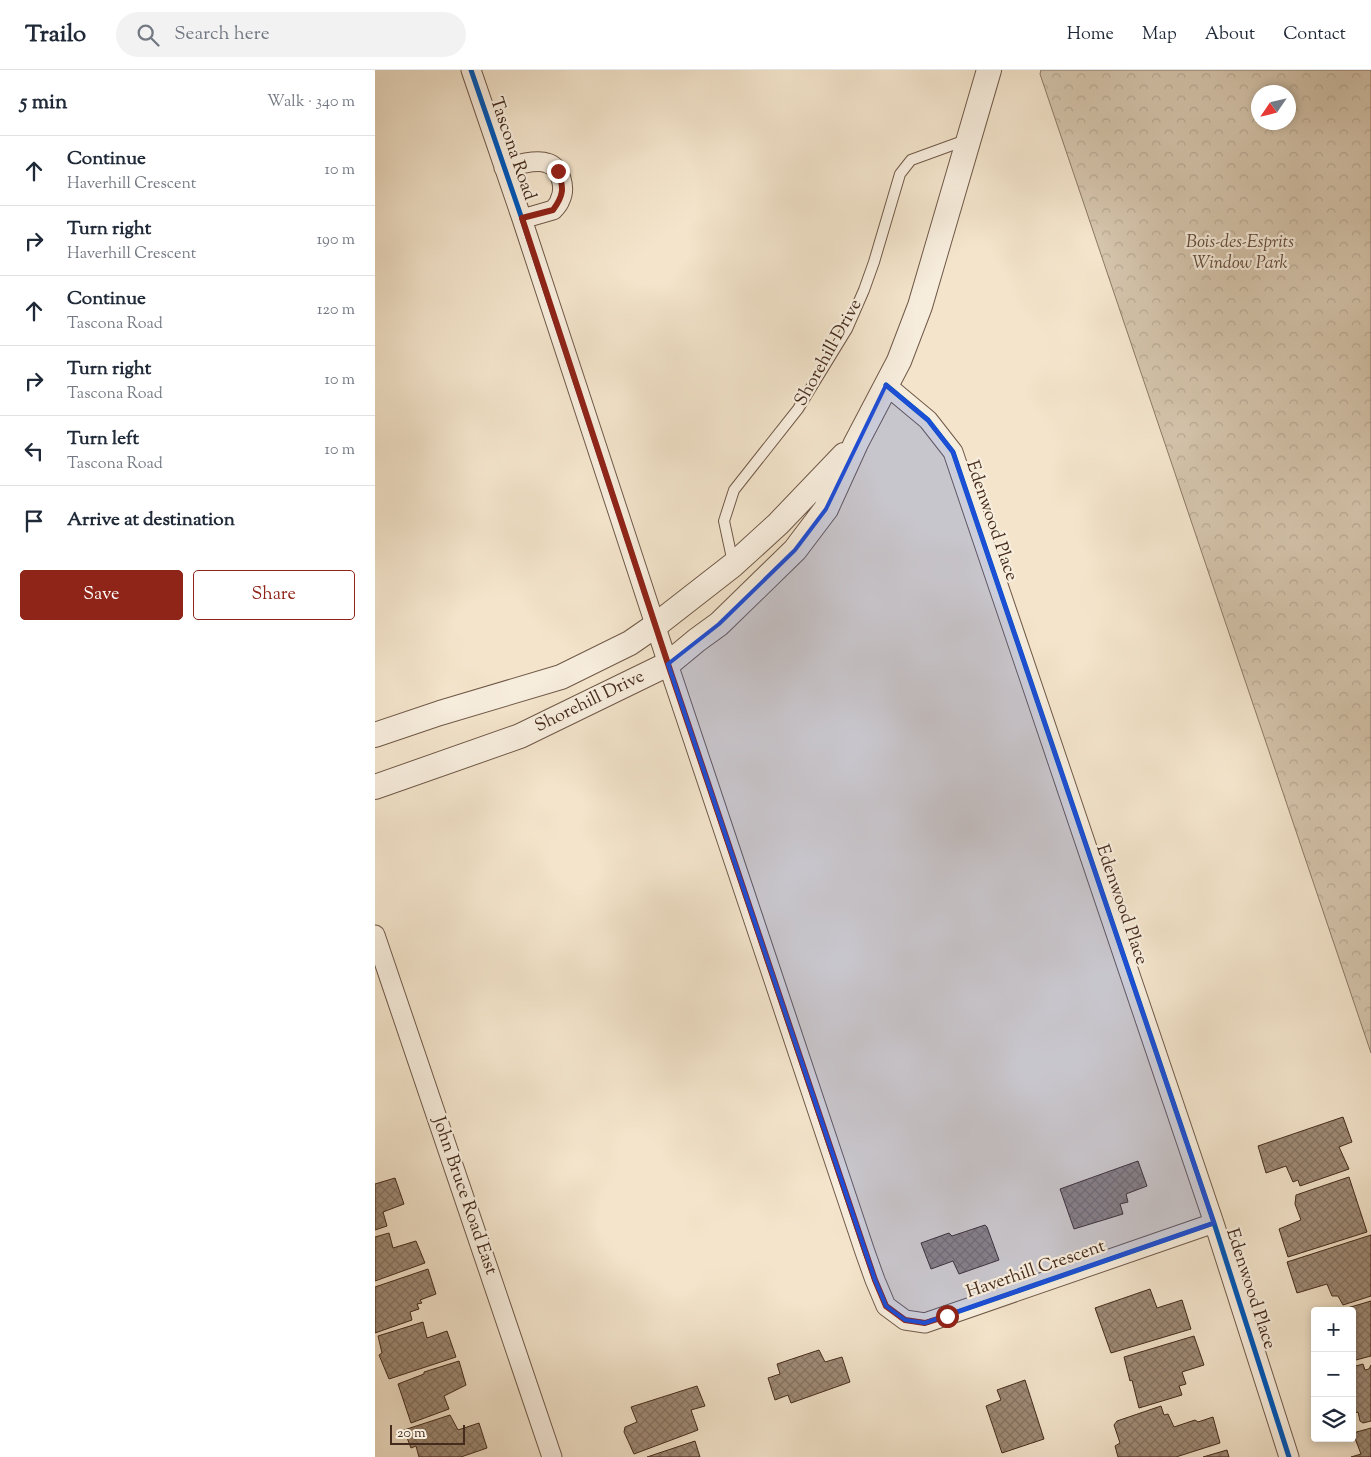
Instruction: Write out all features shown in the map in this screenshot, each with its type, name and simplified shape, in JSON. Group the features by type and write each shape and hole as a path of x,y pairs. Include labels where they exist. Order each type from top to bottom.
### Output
{"street":[{"name":"Tascona Road","path":"471,70 522,218 668,664"},
{"name":"Shorehill Drive","path":"375,787 520,736 668,664 719,624 795,550 825,509 856,443 899,362 920,306 989,70"},
{"name":"Tascona Road","path":"504,168 519,164 549,163 558,171 563,184 561,199 553,210 522,218"},
{"name":"Edenwood Place","path":"886,386 927,420 953,452 1214,1222 1289,1457"},
{"name":"Shorehill Drive","path":"375,735 440,713 561,677 630,642 656,625 733,565 778,524 822,476 856,443"},
{"name":"Haverhill Crescent","path":"668,664 875,1280 886,1306 905,1320 925,1323 1214,1222"},
{"name":"John Bruce Road East","path":"375,935 552,1457"}],"lane":[{"name":"Shorehill Drive","path":"733,565 723,521 734,490 799,409 847,329 874,262 900,174 911,160 969,139"}],"highlighted area":[{"path":"886,385 928,420 953,452 1214,1223 925,1323 905,1320 886,1306 875,1280 668,664 719,624 795,550 826,509"}],"green space":[{"name":"Bois-des-Esprits Window Park","path":"1041,70 1371,70 1371,1053 1040,74"}],"building":[{"path":"1343,1117 1352,1142 1339,1147 1349,1169 1300,1186 1298,1180 1293,1182 1286,1166 1266,1173 1258,1146"},
{"path":"1138,1161 1147,1186 1126,1194 1128,1202 1120,1204 1123,1214 1074,1229 1060,1189"},
{"path":"1349,1177 1367,1232 1288,1257 1279,1229 1301,1220 1295,1204 1296,1195"},
{"path":"395,1178 404,1204 383,1212 387,1226 375,1230 375,1184"},
{"path":"985,1225 999,1260 959,1274 953,1261 931,1269 921,1243 949,1233 952,1236"},
{"path":"389,1233 393,1248 416,1241 425,1263 375,1281 375,1237"},
{"path":"1371,1235 1371,1296 1343,1305 1338,1296 1332,1296 1327,1284 1297,1293 1287,1262"},
{"path":"428,1269 436,1294 420,1300 422,1303 417,1304 419,1309 410,1312 412,1320 375,1333 375,1287"},
{"path":"1150,1289 1157,1308 1182,1300 1191,1329 1111,1353 1095,1308"},
{"path":"1371,1301 1371,1356 1356,1360 1356,1307 1351,1307"},
{"path":"423,1322 427,1338 447,1331 456,1357 389,1379 379,1355 382,1353 378,1336"},
{"path":"1194,1336 1204,1365 1182,1372 1186,1384 1179,1386 1182,1395 1139,1408 1124,1357"},
{"path":"819,1350 825,1362 842,1357 850,1382 791,1403 788,1395 775,1400 768,1378 780,1374 777,1364"},
{"path":"459,1361 466,1385 444,1396 449,1409 411,1423 398,1384 424,1374 424,1372"},
{"path":"1363,1364 1365,1370 1369,1369 1371,1365 1371,1421 1363,1423 1360,1421 1358,1412 1356,1413 1356,1366"},
{"path":"1025,1380 1044,1439 1002,1453 986,1406 1001,1400 997,1390"},
{"path":"697,1386 705,1406 691,1410 698,1430 634,1454 624,1432 625,1427 637,1422 631,1407"},
{"path":"1161,1406 1164,1415 1168,1414 1174,1427 1195,1420 1198,1422 1213,1417 1220,1443 1176,1457 1118,1457 1115,1446 1120,1443 1114,1425 1117,1421"},
{"path":"450,1415 458,1430 479,1423 487,1448 461,1457 419,1457 416,1446 411,1448 404,1430"},
{"path":"1371,1428 1371,1457 1351,1457 1361,1454 1356,1441 1356,1432"},
{"path":"695,1441 700,1457 647,1457"},
{"path":"1227,1450 1229,1457 1203,1457"}],"cycle path":[{"path":"471,70 865,1252 886,1306 905,1320 925,1323 1214,1223"},
{"path":"886,385 928,420 953,452 1214,1223 1289,1457"}],"route":[{"path":"558,171 563,184 561,199 553,210 522,218 668,664 875,1280 886,1306 905,1320 925,1323 947,1316"}]}
